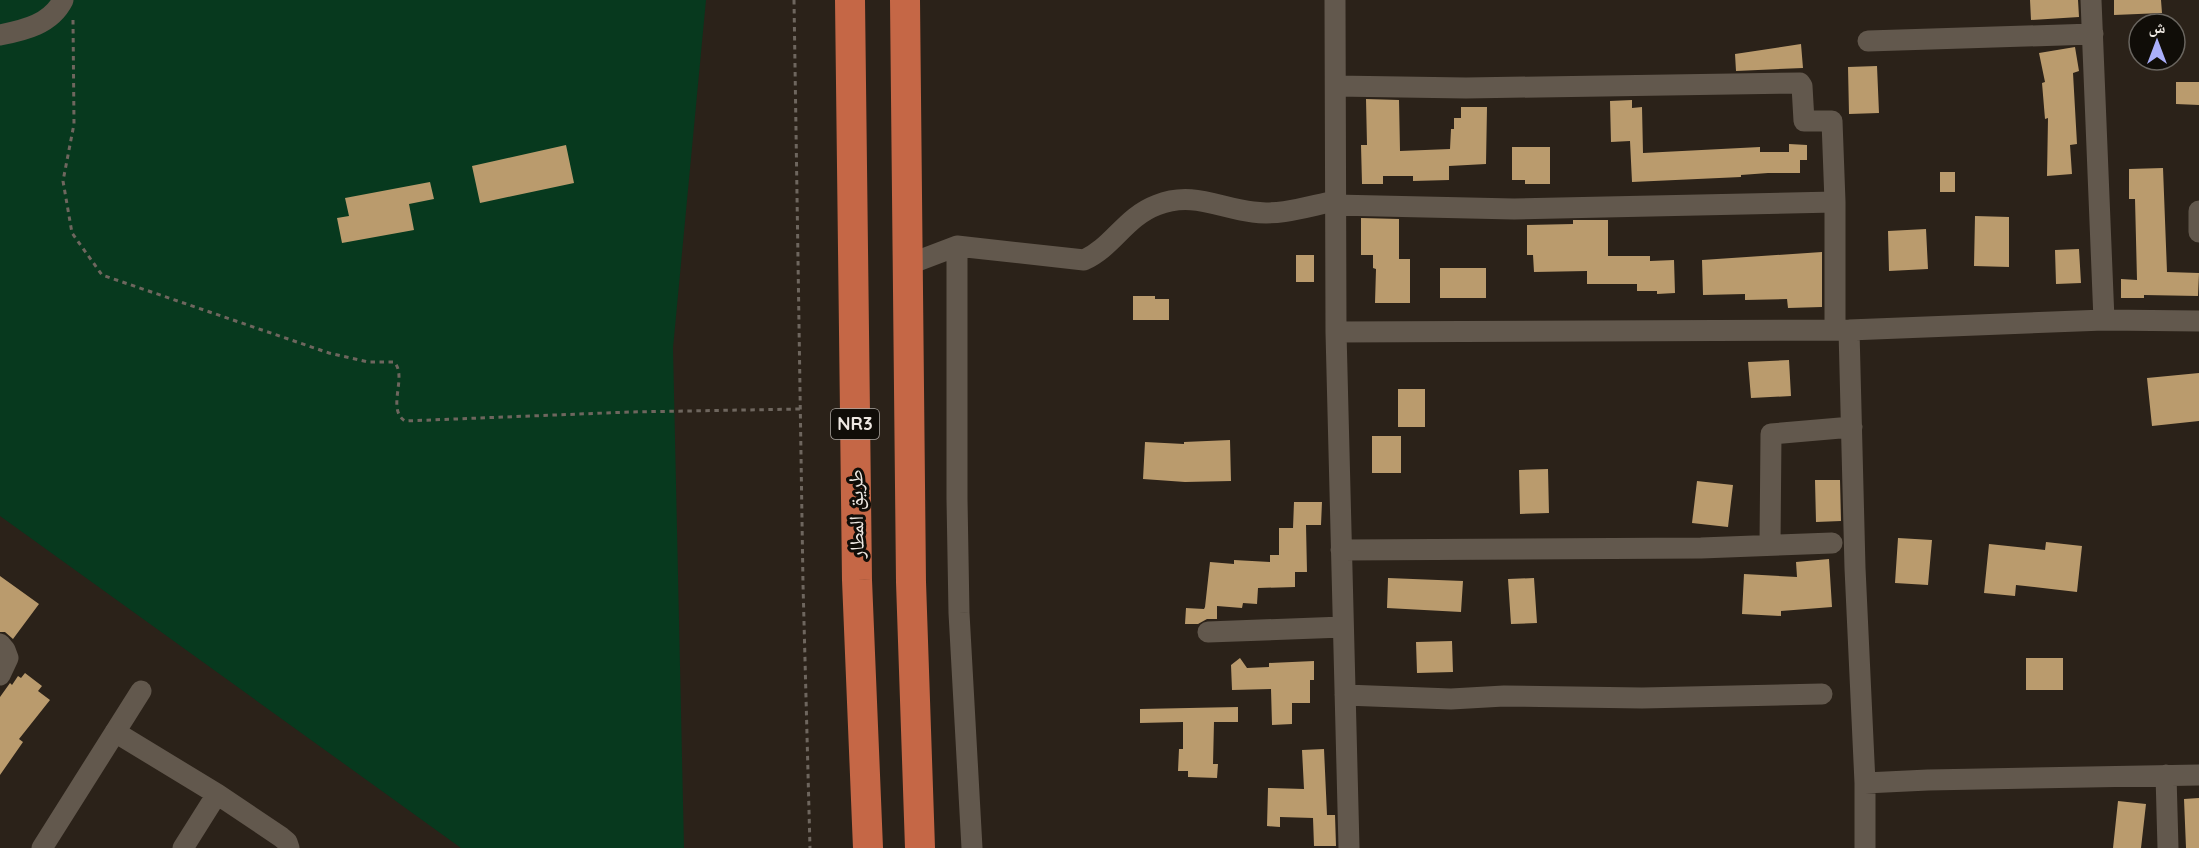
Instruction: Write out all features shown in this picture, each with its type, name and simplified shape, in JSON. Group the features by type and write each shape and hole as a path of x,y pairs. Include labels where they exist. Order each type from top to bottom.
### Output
{"highway":[{"name":"طريق المطار","path":"850,0 857,580 868,848"},
{"path":"905,0 910,582 920,848"}],"street":[{"path":"1335,0 1336,332 1349,848"},
{"path":"2091,0 2104,320"},
{"path":"0,35 19,31 48,19 58,10 68,6"},
{"path":"1868,41 2093,34"},
{"path":"1336,86 1466,88 1800,83 1804,121 1832,121 1842,329 1852,427 1855,568 1865,783 1865,848"},
{"path":"908,265 957,246 1084,260 1098,254 1132,218 1158,204 1178,200 1201,199 1252,212 1270,213 1335,203 1514,209 1835,202"},
{"path":"2199,211 2199,232"},
{"path":"957,246 959,613 972,848"},
{"path":"1336,332 1842,329 2104,320 2199,321"},
{"path":"1770,545 1771,434 1852,427"},
{"path":"1341,550 1689,548 1832,543"},
{"path":"1208,632 1343,627"},
{"path":"0,644 8,658 0,675"},
{"path":"42,848 141,691"},
{"path":"1345,695 1460,699 1504,696 1642,699 1822,694"},
{"path":"115,732 217,794 281,837 287,842 289,848"},
{"path":"2166,775 2168,848"},
{"path":"1865,783 2199,775"},
{"path":"183,848 217,794"}],"path":[{"path":"794,0 810,848"},
{"path":"68,6 74,124 63,181 72,233 102,275 330,353 368,362 394,362 398,369 398,411 405,421 630,412 800,409"}],"green space":[{"path":"0,0 706,0 673,348 684,848 461,848 0,516"}],"building":[{"path":"2030,0 2078,0 2079,17 2031,20"},
{"path":"2114,0 2161,0 2162,12 2127,12 2127,14 2114,15"},
{"path":"1801,44 1803,68 1736,71 1735,54"},
{"path":"2075,47 2079,71 2073,73 2077,144 2070,145 2072,174 2047,176 2048,118 2045,119 2042,83 2045,82 2039,53"},
{"path":"1877,66 1879,113 1849,114 1848,67"},
{"path":"2176,82 2199,82 2199,105 2176,104"},
{"path":"1366,99 1399,100 1400,151 1450,149 1451,129 1454,129 1454,118 1461,118 1461,107 1487,107 1486,164 1449,166 1449,180 1413,181 1413,176 1383,176 1383,184 1362,184 1361,145 1367,145"},
{"path":"1632,100 1632,108 1642,107 1643,153 1760,147 1760,152 1789,152 1789,144 1807,145 1807,160 1800,160 1800,173 1632,182 1630,141 1611,142 1610,101"},
{"path":"566,145 574,183 480,203 472,166"},
{"path":"1512,147 1550,147 1550,184 1525,184 1525,180 1512,180"},
{"path":"2163,168 2167,272 2199,273 2198,296 2144,295 2144,298 2121,298 2121,279 2137,280 2135,199 2129,199 2129,169"},
{"path":"1940,172 1955,172 1955,192 1940,192"},
{"path":"430,182 434,199 409,204 414,230 342,243 337,218 349,216 345,198"},
{"path":"1975,216 2009,217 2009,267 1974,266"},
{"path":"1361,218 1399,219 1399,259 1410,259 1410,303 1375,303 1376,269 1373,268 1373,255 1361,255"},
{"path":"1573,220 1608,220 1608,256 1650,256 1650,261 1674,260 1675,293 1657,294 1657,291 1637,291 1637,284 1587,284 1587,271 1534,272 1533,255 1527,255 1527,225 1573,224"},
{"path":"1926,229 1928,269 1889,271 1888,231"},
{"path":"2079,249 2081,283 2056,284 2055,250"},
{"path":"1822,252 1822,307 1788,308 1787,299 1745,300 1745,294 1703,295 1702,260"},
{"path":"1296,255 1314,255 1314,282 1296,282"},
{"path":"1440,268 1486,268 1486,298 1440,298"},
{"path":"1133,296 1155,296 1155,299 1169,299 1169,320 1133,320"},
{"path":"1789,360 1791,396 1751,398 1748,362"},
{"path":"2199,373 2199,421 2152,426 2147,378"},
{"path":"1398,389 1425,389 1425,427 1398,427"},
{"path":"1372,436 1401,436 1401,473 1372,473"},
{"path":"1230,440 1231,481 1185,482 1143,479 1145,442 1184,444 1184,442"},
{"path":"1548,469 1549,513 1520,514 1519,470"},
{"path":"1815,480 1840,480 1841,521 1816,522"},
{"path":"1697,481 1733,485 1728,527 1692,523"},
{"path":"1294,502 1322,502 1321,525 1306,525 1307,572 1295,572 1295,587 1258,588 1257,604 1243,603 1242,608 1217,606 1217,619 1207,619 1198,624 1185,624 1186,608 1204,609 1205,607 1210,562 1234,564 1234,560 1270,562 1270,555 1279,555 1279,528 1293,528"},
{"path":"1898,538 1932,540 1928,585 1895,583"},
{"path":"2046,542 2082,546 2077,592 2016,585 2015,596 1984,593 1989,544 2045,550"},
{"path":"1829,559 1832,607 1781,611 1781,616 1742,614 1744,574 1797,577 1796,562"},
{"path":"0,576 39,604 13,639 5,632 0,632"},
{"path":"1388,578 1463,581 1461,612 1387,608"},
{"path":"1534,578 1537,623 1511,624 1508,579"},
{"path":"1452,641 1453,672 1417,673 1416,642"},
{"path":"1240,658 1247,668 1269,667 1269,663 1314,661 1314,680 1310,680 1310,703 1292,703 1292,724 1272,725 1271,689 1232,690 1231,665"},
{"path":"2026,658 2063,658 2063,690 2026,690"},
{"path":"25,673 42,686 38,691 50,700 19,739 23,742 0,775 0,697 10,683 12,685 18,676 21,678"},
{"path":"1238,707 1238,722 1214,722 1213,764 1218,764 1217,778 1188,777 1188,771 1178,771 1179,749 1183,749 1183,722 1140,723 1140,709"},
{"path":"1324,749 1327,815 1335,815 1336,846 1314,846 1313,818 1280,817 1280,827 1267,826 1268,788 1304,789 1302,750"},
{"path":"2199,798 2199,848 2186,848 2184,799"},
{"path":"2118,801 2146,804 2141,848 2113,848"}]}
